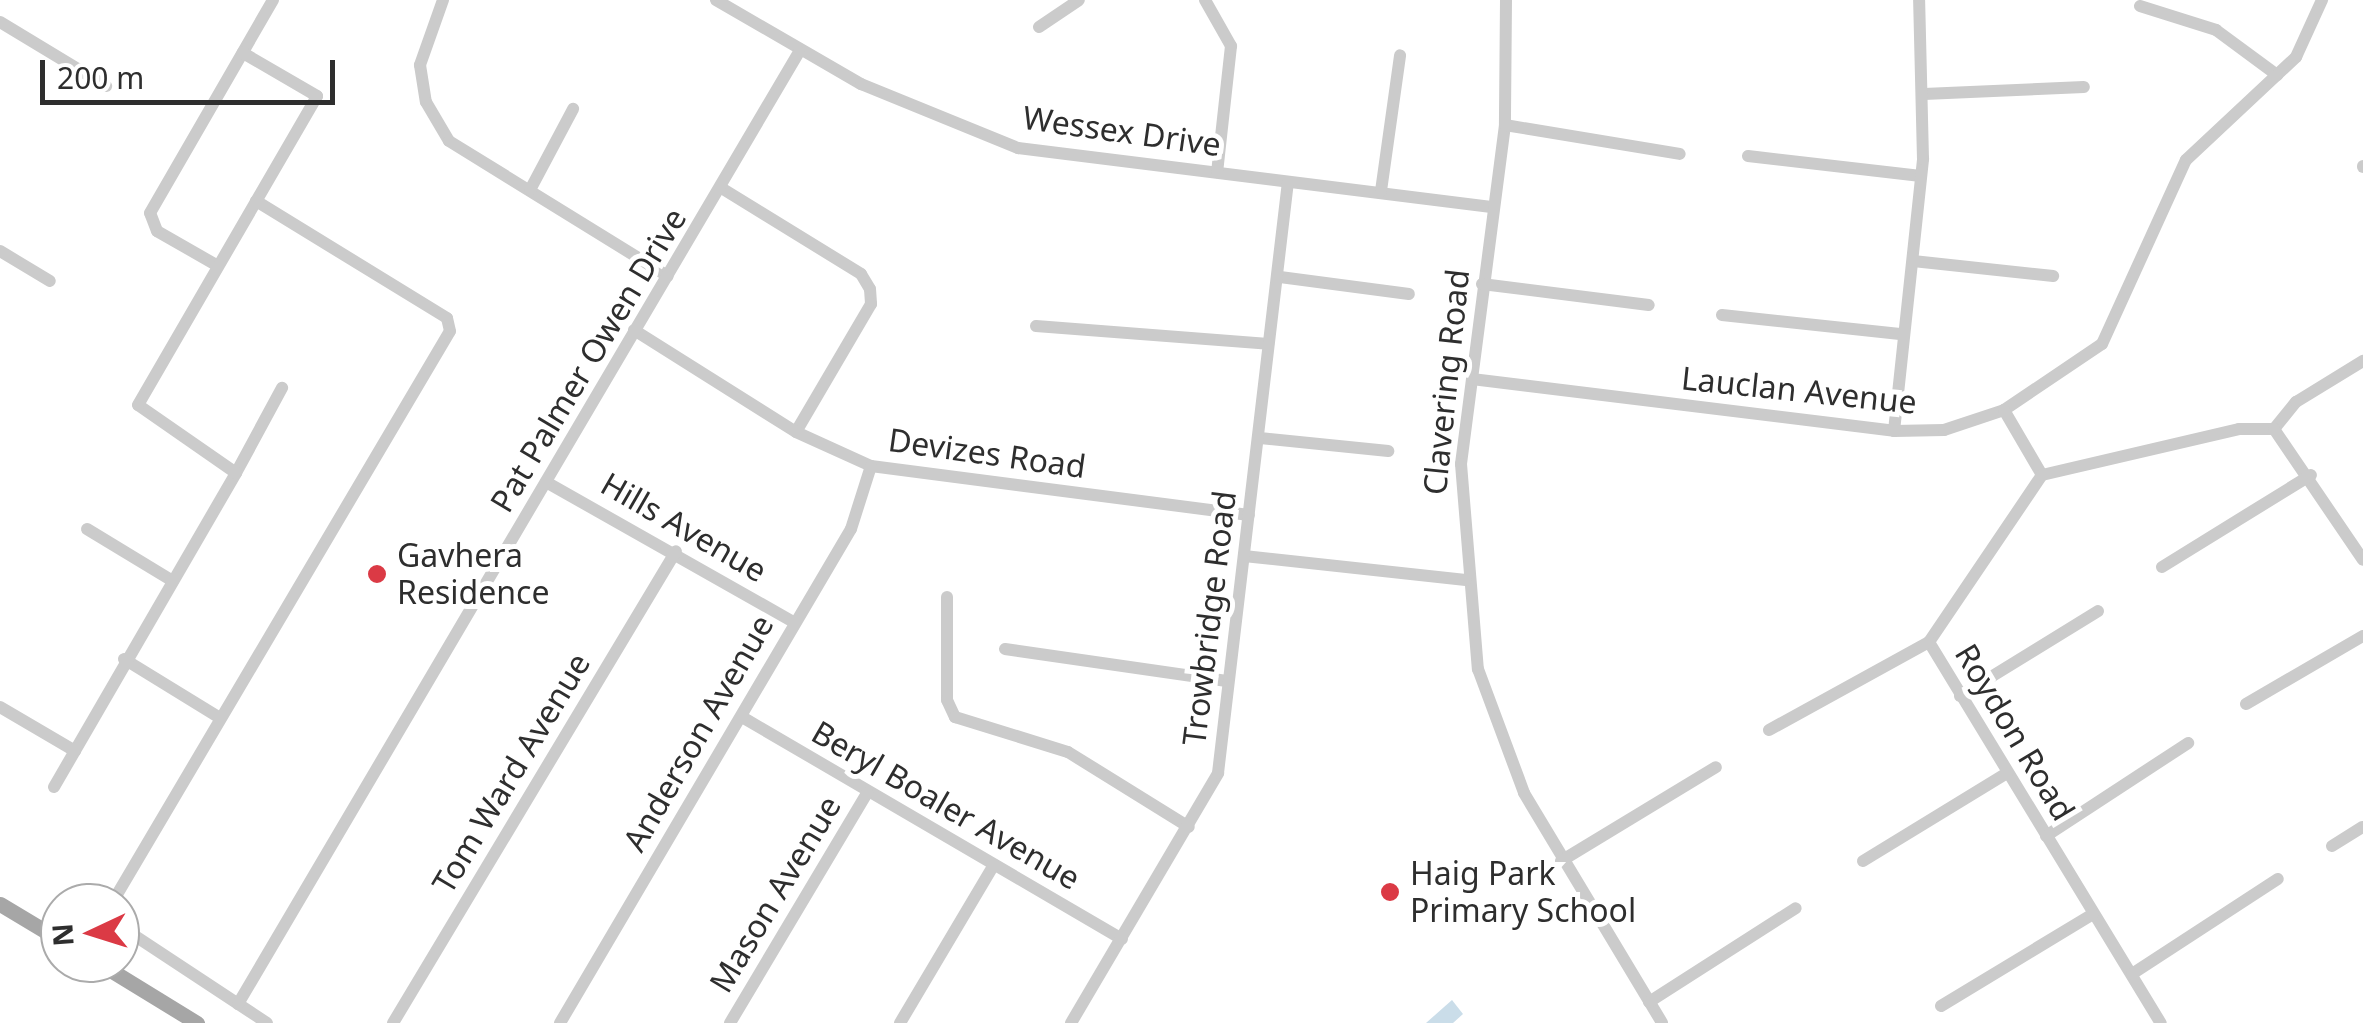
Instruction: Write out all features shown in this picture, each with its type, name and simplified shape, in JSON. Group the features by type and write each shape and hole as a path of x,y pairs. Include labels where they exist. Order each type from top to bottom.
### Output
{"main road":[{"path":"0,904 40,928"},
{"path":"132,983 197,1023"}],"street":[{"path":"218,266 158,231 150,213 273,0"},
{"path":"444,0 420,50 432,117 450,141 668,276"},
{"name":"Wessex Drive","path":"716,0 799,52 1018,148 1492,206"},
{"path":"1040,27 1079,0"},
{"path":"1204,0 1231,46 1216,172"},
{"name":"Clavering Road","path":"1506,0 1505,125 1461,464 1466,580 1498,732 1561,861 1662,1023"},
{"path":"1894,431 1900,334 1922,176 1924,94 1919,0"},
{"name":"Lauclan Avenue","path":"1472,379 1894,431 1944,430 2004,410 2102,344 2186,160 2302,47 2322,0"},
{"path":"2140,6 2216,30 2277,74"},
{"path":"0,22 106,86"},
{"name":"Pat Palmer Owen Drive","path":"238,1004 634,330 723,189 799,52"},
{"path":"236,472 138,405 317,92 243,53"},
{"path":"1380,191 1400,55"},
{"path":"1924,94 2084,87"},
{"path":"530,190 573,109"},
{"path":"1505,125 1680,154"},
{"path":"1748,156 1922,176"},
{"name":"Trowbridge Road","path":"1071,1023 1218,773 1268,344 1280,277 1288,182"},
{"path":"723,189 861,274 870,290 871,304 796,432"},
{"path":"124,883 451,325 256,201"},
{"path":"0,250 50,281"},
{"path":"1913,261 2053,276"},
{"path":"1280,277 1409,294"},
{"path":"1482,284 1650,305"},
{"path":"1722,315 1900,334"},
{"path":"1036,326 1268,344"},
{"name":"Devizes Road","path":"634,330 796,432 871,466 1249,515"},
{"path":"2004,410 2042,475 2274,429 2296,402 2363,362"},
{"path":"54,787 282,388"},
{"path":"2274,429 2311,475 2362,555"},
{"path":"1260,438 1388,452"},
{"name":"Anderson Avenue","path":"560,1023 851,529 871,466"},
{"name":"Roydon Road","path":"2042,475 1929,642 2161,1023"},
{"path":"2162,567 2311,475"},
{"name":"Hills Avenue","path":"546,482 676,551 793,622"},
{"path":"87,529 173,581"},
{"name":"Tom Ward Avenue","path":"394,1023 676,551"},
{"path":"1244,556 1466,580"},
{"path":"947,597 947,700 956,717 1068,752 1189,827"},
{"path":"1960,696 2098,611"},
{"path":"2246,704 2363,636"},
{"path":"1769,730 1902,653 1929,642"},
{"path":"1005,649 1227,681"},
{"path":"124,659 220,718"},
{"path":"0,708 75,750"},
{"name":"Beryl Boaler Avenue","path":"742,717 1122,939"},
{"path":"2046,836 2188,743"},
{"path":"1561,861 1716,767"},
{"path":"1862,862 2007,773"},
{"name":"Mason Avenue","path":"730,1023 867,793"},
{"path":"2332,846 2363,827"},
{"path":"900,1023 994,864"},
{"path":"2132,974 2278,879"},
{"path":"1649,1002 1796,908"},
{"path":"1941,1006 2093,914"},
{"path":"140,939 267,1023"}],"water":[{"path":"1452,1000 1463,1014 1453,1023 1426,1023"}],"place":[{"name":"Gavhera Residence","path":"377,574"},
{"name":"Haig Park Primary School","path":"1390,892"}]}
